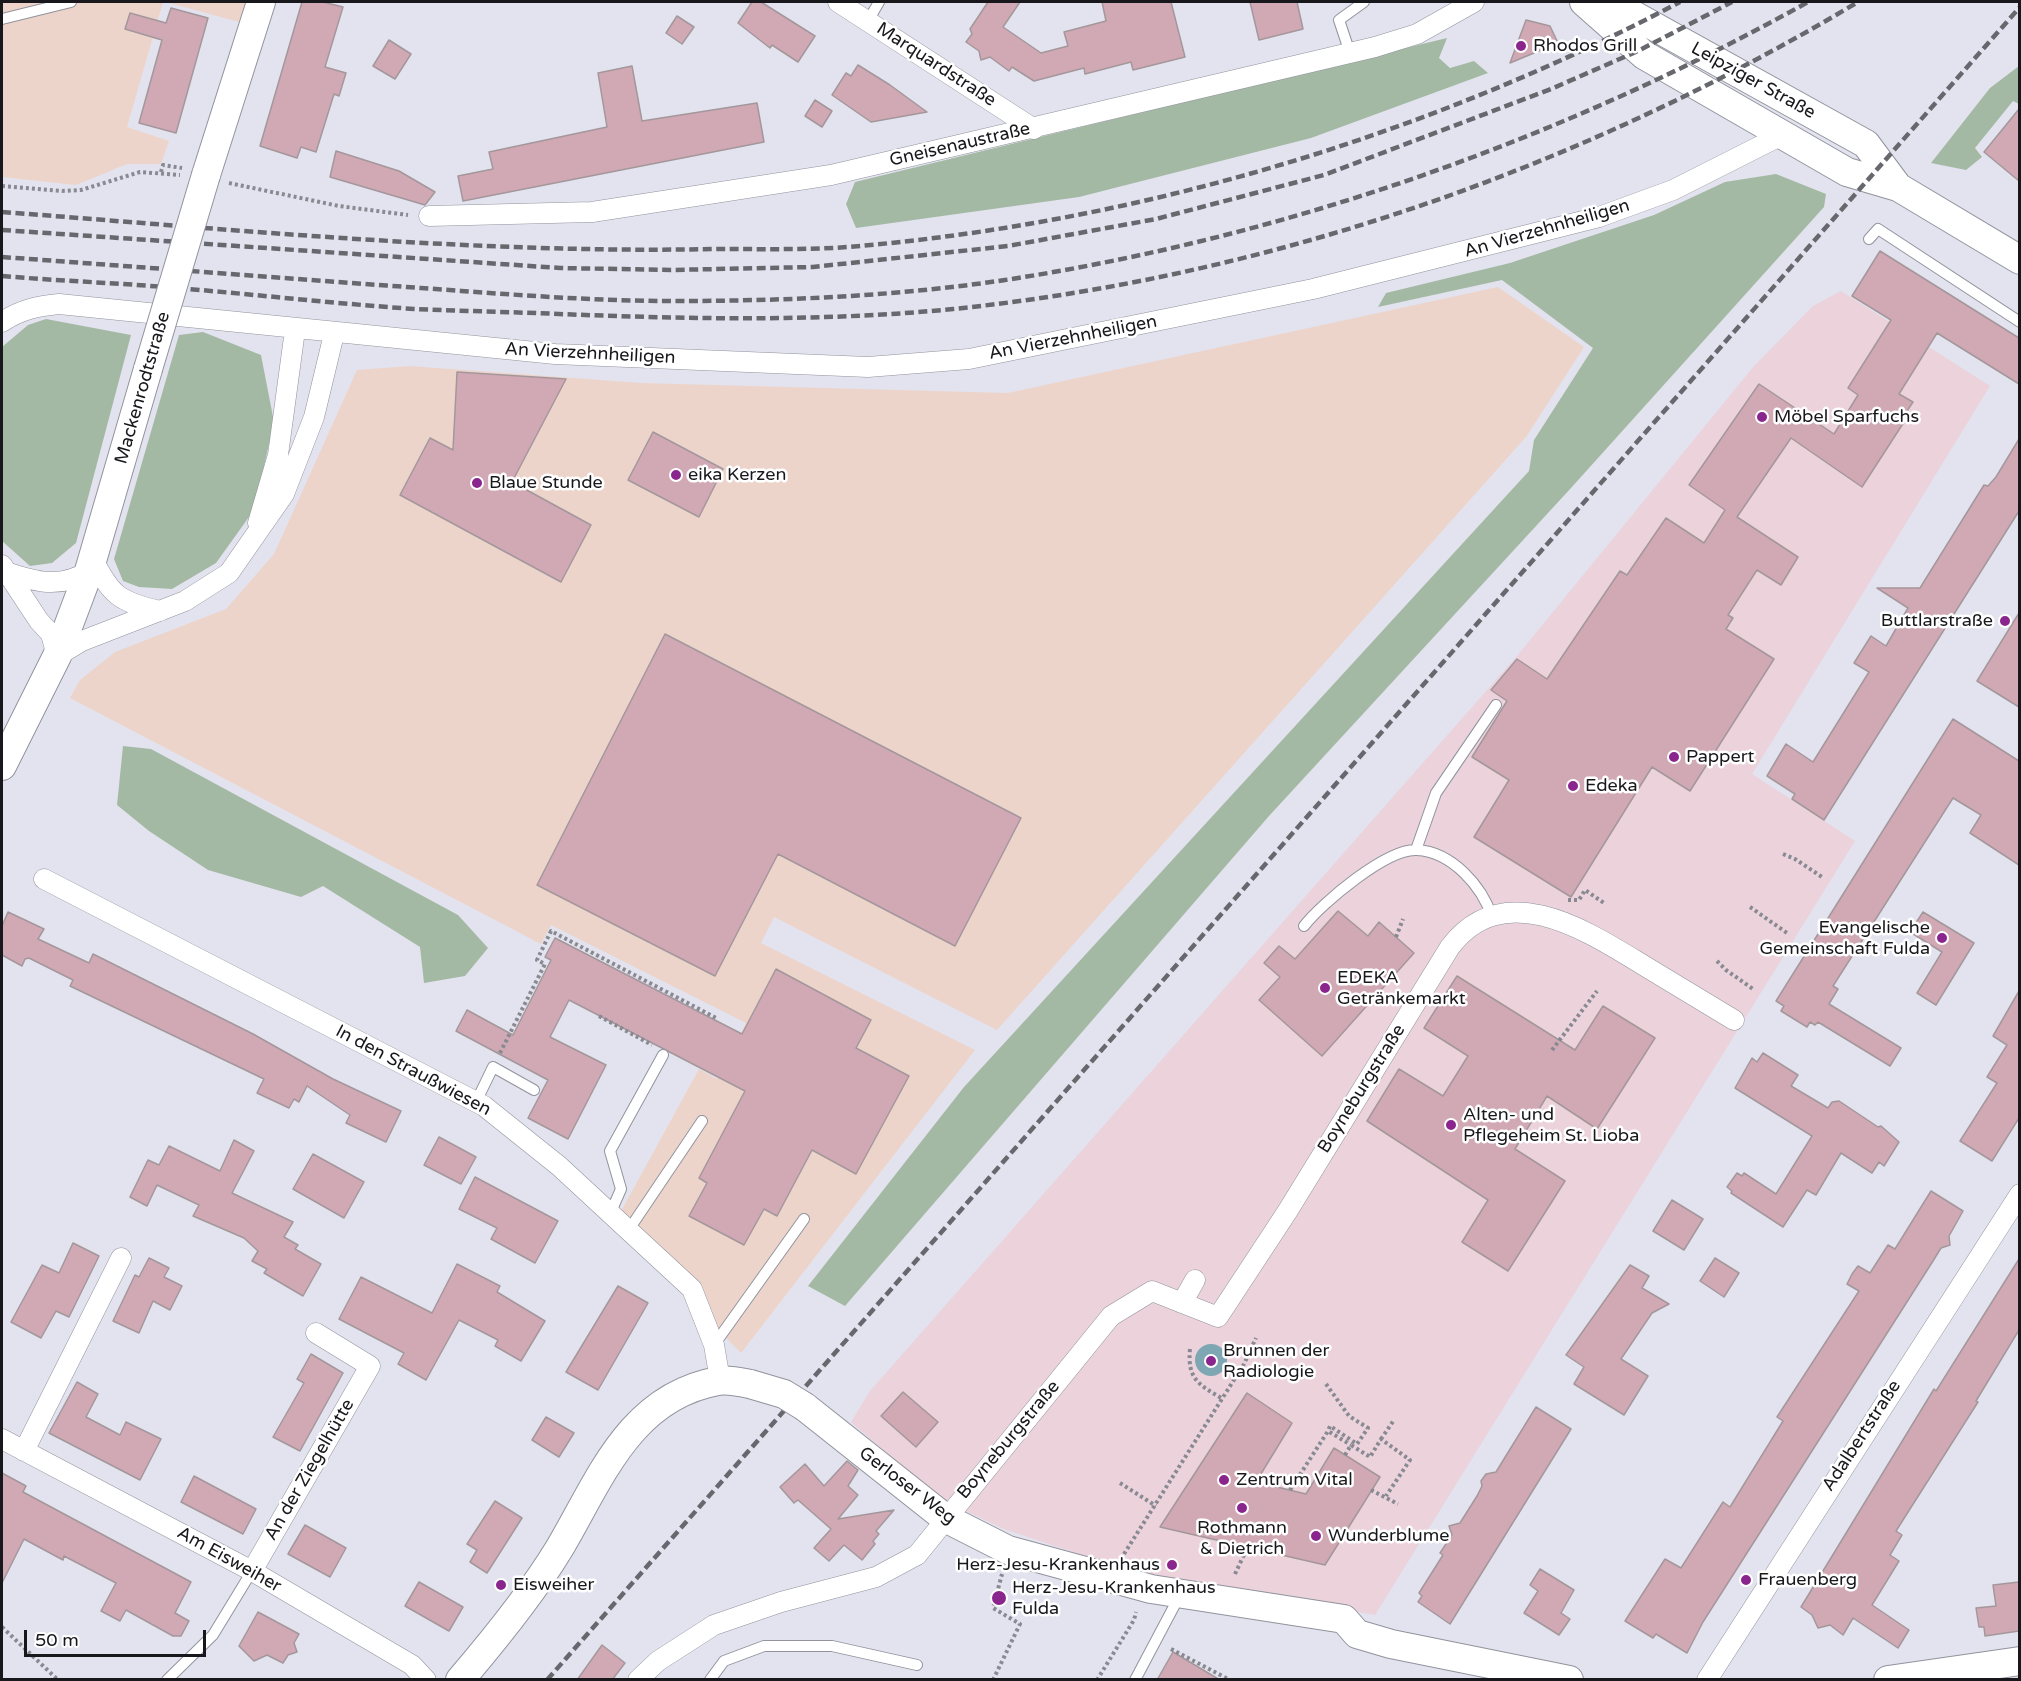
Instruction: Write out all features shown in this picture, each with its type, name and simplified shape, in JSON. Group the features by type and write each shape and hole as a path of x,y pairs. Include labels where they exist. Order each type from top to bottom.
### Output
{"street":[{"name":"Mackenrodtstraße","path":"2,766 57,656 91,565 148,369 200,175 257,2"},
{"name":"Marquardstraße","path":"838,2 1034,129"},
{"name":"Gneisenaustraße","path":"429,216 592,213 831,175 1350,53 1417,34 1474,2"},
{"name":"Leipziger Straße","path":"1586,3 1644,55 1847,172 1898,187 2019,260"},
{"name":"Leipziger Straße","path":"1586,3 1621,8 1866,144 1898,187"},
{"name":"An Vierzehnheiligen","path":"2,322 16,312 36,306 59,304 334,334 555,354 868,367 969,359 1313,289 1588,220 1673,190 1784,134"},
{"path":"253,540 278,455 295,330"},
{"path":"4,568 39,621 51,633 57,656 82,641 185,601 229,573 284,494 314,417 334,334"},
{"path":"4,568 45,584 75,580 91,565 114,594 129,604 160,611"},
{"name":"In den Straußwiesen","path":"44,879 476,1102 559,1167 692,1289 714,1345 720,1380"},
{"name":"Boyneburgstraße","path":"638,1680 658,1661 714,1625 781,1602 876,1577 917,1555 1111,1316 1152,1291 1218,1317 1287,1212 1450,947 1466,929 1492,917 1526,914 1570,923 1734,1020"},
{"name":"Adalbertstraße","path":"1707,1680 2018,1200"},
{"path":"24,1451 121,1258"},
{"path":"1182,1303 1195,1280"},
{"name":"An der Ziegelhütte","path":"252,1571 370,1366 316,1333"},
{"name":"Gerloser Weg","path":"460,1680 486,1650 558,1550 611,1454 673,1394 720,1380 750,1384 784,1394 805,1407 945,1518 1008,1550 1056,1565 1181,1595 1344,1619 1358,1634 1391,1644 1569,1680"},
{"name":"Am Eisweiher","path":"2,1439 252,1571 412,1665 426,1680"},
{"path":"1888,1680 2019,1661"}],"lane":[{"path":"2,19 71,2"},
{"path":"868,21 879,2"},
{"path":"1350,53 1339,20 1364,2"},
{"path":"1869,239 1878,230 2019,322"},
{"path":"1416,850 1436,793 1496,705"},
{"path":"1304,926 1332,895 1358,877 1404,852 1416,850 1440,858 1466,874 1484,894 1492,917"},
{"path":"610,1214 621,1189 610,1151 663,1055"},
{"path":"476,1102 493,1067 534,1090"},
{"path":"628,1231 702,1121"},
{"path":"714,1345 804,1219"},
{"name":"An der Ziegelhütte","path":"166,1680 213,1635 252,1571"},
{"path":"1135,1680 1181,1595"},
{"path":"710,1680 724,1660 764,1646 832,1647 917,1665"}],"path":[{"path":"161,172 163,165 361,210 429,216"},
{"path":"2,186 62,191 81,190 122,175 140,172 200,175"},
{"path":"1783,855 1803,864 1822,877"},
{"path":"1585,890 1604,903"},
{"path":"1750,907 1787,933"},
{"path":"1396,937 1403,919"},
{"path":"493,1067 545,964 537,960 551,931 608,960 607,963 622,971 718,1019"},
{"path":"1717,961 1730,974 1753,989"},
{"path":"1552,1050 1597,991"},
{"path":"599,1016 665,1052 663,1055"},
{"path":"1120,1560 1223,1399 1244,1364 1256,1338"},
{"path":"1190,1349 1190,1370 1194,1379 1223,1399"},
{"path":"1290,1490 1330,1426 1358,1444 1368,1428 1349,1416 1326,1383"},
{"path":"1328,1431 1370,1457 1394,1420"},
{"path":"1381,1439 1410,1460 1386,1496"},
{"path":"1345,1455 1351,1445"},
{"path":"1120,1483 1155,1506"},
{"path":"1371,1491 1386,1496 1398,1504"},
{"path":"1235,1574 1248,1546"},
{"path":"993,1680 1020,1624 993,1608 1003,1570"},
{"path":"1097,1680 1134,1620 1138,1605"},
{"path":"2,1627 58,1680"},
{"path":"1172,1647 1230,1680"}],"shaded area":[{"path":"2,2 163,2 127,127 169,141 161,164 127,164 76,185 2,177"},
{"path":"165,2 246,2 239,22"},
{"path":"1498,287 1584,347 1526,437 997,1030 774,917 761,943 975,1050 741,1353 614,1224 699,1069 717,1079 746,1023 551,925 541,944 70,698 80,680 115,652 226,609 274,554 357,370 410,366 641,383 1008,393"},
{"path":"1841,291 1990,386 1752,774 1855,841 1375,1615 1136,1573 1004,1529 938,1498 851,1422 870,1391 1517,656 1754,366 1813,306"}],"green space":[{"path":"1447,38 1439,58 1450,68 1474,61 1488,73 1311,138 1079,197 856,228 846,204 855,182"},
{"path":"2019,66 2019,104 2013,101 1975,148 1982,157 1966,170 1931,163 1990,88"},
{"path":"1776,174 1826,194 1824,207 1571,488 1269,816 845,1306 808,1286 964,1087 1529,471 1534,440 1593,348 1502,280 1378,307 1386,293 1510,263 1654,215 1725,182"},
{"path":"46,319 131,335 76,543 52,563 30,566 2,541 2,347 28,325"},
{"path":"203,332 261,355 274,422 254,510 216,563 172,589 139,587 123,581 114,559 179,335"},
{"path":"123,746 151,749 458,915 488,948 465,976 424,983 420,947 323,886 301,897 208,870 149,831 117,805"}],"water":[{"name":"Brunnen der Radiologie","path":"1211,1344 1223,1348 1227,1360 1223,1372 1211,1376 1199,1372 1195,1360 1199,1348"}],"building":[{"path":"302,2 323,2 343,7 325,67 346,73 339,96 334,94 316,152 301,147 297,158 260,146"},
{"path":"752,2 761,2 815,36 798,62 772,45 770,48 738,23"},
{"path":"988,2 1020,2 1003,27 1041,53 1068,46 1064,32 1106,21 1102,2 1171,2 1185,57 1133,70 1131,62 1085,74 1084,68 1034,81 1012,67 1009,71 990,57 981,60 979,51 966,42 972,34 970,29"},
{"path":"1250,2 1297,2 1303,29 1259,40"},
{"path":"171,8 208,18 176,133 139,123 162,40 125,29 130,13 166,23"},
{"path":"677,16 694,27 682,44 666,33"},
{"path":"1526,20 1550,26 1558,43 1510,63"},
{"path":"389,40 411,54 395,79 373,66"},
{"path":"858,65 927,112 871,122 832,95 846,73 851,76"},
{"path":"632,66 642,121 757,103 764,142 463,201 458,176 493,169 489,152 607,127 598,73"},
{"path":"815,100 832,111 822,127 805,116"},
{"path":"2019,109 2019,181 1984,152"},
{"path":"336,151 399,171 435,192 425,205 330,177"},
{"path":"1880,251 2019,338 2019,384 1937,333 1899,394 1913,402 1901,420 1904,422 1862,487 1791,438 1737,517 1798,557 1781,585 1757,570 1728,615 1733,618 1726,629 1774,659 1690,791 1652,767 1571,897 1474,837 1509,780 1472,757 1507,701 1491,690 1517,659 1547,679 1620,571 1627,575 1666,518 1704,543 1725,510 1689,485 1759,384 1834,434 1858,395 1848,388 1891,320 1852,296"},
{"path":"457,372 566,379 512,482 591,525 561,582 400,495 430,438 453,450"},
{"name":"eika Kerzen","path":"653,432 723,469 699,517 628,480"},
{"path":"2019,439 2019,511 1824,820 1792,799 1795,794 1767,776 1786,744 1813,762 1869,672 1854,663 1871,636 1886,646 1908,608 1877,588 1920,588 1984,485 1988,486 1996,477"},
{"path":"2019,613 2019,707 1977,681"},
{"path":"665,634 1021,818 955,946 778,854 715,976 537,885"},
{"path":"1953,719 2019,761 2019,865 1970,833 1981,815 1953,798 1833,986 1838,989 1829,1004 1901,1048 1890,1066 1818,1022 1815,1025 1810,1022 1807,1027 1781,1011 1784,1006 1776,1001"},
{"name":"EDEKA Getränkemarkt","path":"1338,911 1368,936 1379,922 1414,953 1322,1056 1259,1000 1280,977 1264,963 1279,946 1295,959"},
{"path":"8,912 44,929 38,939 89,963 93,954 253,1034 333,1079 401,1111 386,1142 346,1123 350,1115 307,1086 299,1102 294,1099 289,1108 257,1093 264,1079 70,986 73,980 29,958 25,959 22,966 2,955 2,926"},
{"path":"1923,912 1974,943 1936,1005 1917,993 1942,952 1910,932"},
{"path":"555,938 742,1034 776,969 871,1020 856,1048 909,1076 856,1174 812,1150 777,1216 764,1209 744,1245 689,1216 707,1183 699,1178 745,1091 569,1000 550,1037 606,1065 568,1139 528,1118 548,1080 456,1031 467,1010 513,1035 551,960 545,957"},
{"name":"Alten- und Pflegeheim St. Lioba","path":"1457,976 1575,1050 1603,1006 1655,1038 1597,1129 1547,1096 1515,1149 1565,1181 1508,1271 1462,1242 1488,1200 1367,1121 1399,1069 1443,1096 1468,1056 1424,1028"},
{"path":"2019,991 2019,1118 1992,1161 1960,1141 1997,1083 1987,1077 2007,1045 1993,1036"},
{"path":"1763,1053 1798,1075 1791,1086 1828,1108 1832,1102 1839,1101 1878,1127 1881,1126 1899,1142 1884,1166 1879,1162 1872,1173 1841,1153 1816,1195 1807,1190 1783,1227 1731,1193 1732,1191 1727,1187 1737,1173 1742,1176 1744,1173 1776,1194 1812,1136 1735,1088 1752,1058 1757,1062"},
{"path":"439,1137 476,1157 461,1184 424,1165"},
{"path":"234,1140 254,1151 232,1193 293,1222 284,1237 298,1245 295,1249 321,1264 303,1296 264,1273 267,1269 252,1261 258,1251 244,1238 193,1216 199,1205 157,1185 147,1206 130,1197 148,1160 159,1165 169,1146 220,1171"},
{"path":"313,1154 364,1182 344,1218 293,1189"},
{"path":"475,1177 558,1221 535,1263 491,1239 497,1228 459,1209"},
{"path":"1931,1191 1963,1211 1949,1236 1950,1245 1941,1248 1703,1622 1687,1653 1656,1634 1653,1638 1625,1621 1665,1559 1681,1568 1723,1502 1730,1507 1783,1421 1777,1417 1859,1291 1847,1284 1852,1274 1858,1266 1870,1273 1888,1245 1895,1249"},
{"path":"1672,1200 1703,1219 1684,1250 1653,1231"},
{"path":"73,1243 99,1256 69,1317 56,1311 41,1338 11,1322 42,1265 59,1273"},
{"path":"149,1258 169,1268 164,1277 182,1286 170,1310 153,1301 139,1333 113,1321 135,1275 139,1277"},
{"path":"1715,1258 1739,1273 1724,1297 1700,1281"},
{"path":"2019,1259 2019,1330 1976,1401 1978,1402 1896,1531 1902,1535 1890,1555 1899,1561 1872,1605 1909,1630 1898,1648 1853,1618 1843,1635 1830,1625 1818,1628 1812,1615 1801,1607 1934,1389 1936,1391"},
{"path":"457,1264 500,1286 497,1292 545,1321 521,1361 495,1346 498,1340 459,1320 426,1380 398,1364 404,1353 339,1319 361,1277 432,1313"},
{"path":"1630,1265 1649,1276 1642,1288 1669,1304 1652,1313 1621,1359 1648,1376 1624,1415 1574,1384 1584,1367 1566,1355"},
{"path":"618,1286 648,1303 598,1390 566,1372"},
{"path":"311,1354 343,1373 300,1451 273,1437 304,1383 297,1379"},
{"path":"77,1382 98,1394 86,1417 120,1435 126,1422 161,1439 140,1480 49,1433"},
{"path":"903,1392 938,1422 916,1447 881,1416"},
{"name":"Zentrum Vital","path":"1247,1393 1292,1423 1256,1482 1306,1494 1334,1448 1380,1477 1325,1565 1160,1527"},
{"path":"1536,1407 1571,1429 1450,1624 1418,1602 1422,1596 1419,1593 1443,1555 1440,1553 1452,1535 1449,1526 1460,1523 1482,1486 1481,1481 1486,1474 1496,1472"},
{"path":"546,1417 574,1433 559,1457 532,1440"},
{"path":"847,1461 858,1470 848,1486 858,1495 838,1519 894,1510 876,1531 879,1534 873,1541 875,1544 862,1560 844,1545 829,1561 814,1548 831,1529 798,1500 794,1503 780,1487 805,1464 824,1486"},
{"path":"2,1473 26,1486 23,1492 191,1582 175,1613 189,1621 181,1636 173,1636 126,1610 120,1621 101,1611 116,1583 64,1556 63,1560 24,1539 2,1583"},
{"path":"194,1476 256,1509 243,1534 181,1502"},
{"path":"495,1501 522,1518 487,1573 470,1562 477,1550 467,1544"},
{"path":"305,1525 346,1548 330,1577 288,1554"},
{"path":"1540,1569 1574,1590 1561,1613 1570,1619 1559,1635 1524,1613 1538,1591 1530,1585"},
{"path":"419,1582 463,1607 449,1631 405,1606"},
{"path":"2019,1582 2019,1631 1985,1636 1984,1627 1979,1627 1976,1608 1996,1606 1993,1585"},
{"path":"258,1612 299,1634 294,1643 297,1652 288,1655 283,1663 267,1655 254,1661 239,1646"},
{"path":"602,1645 625,1663 612,1680 577,1680"},
{"path":"1173,1652 1220,1680 1157,1680"}],"railway":[{"path":"2,212 270,233 539,248 816,249 956,235 1064,218 1171,195 1276,166 1380,133 1483,94 1583,50 1680,2"},
{"path":"2,230 560,268 671,270 813,267 1008,246 1156,219 1324,175 1551,89 1638,51 1732,2"},
{"path":"2,257 484,293 610,300 716,301 803,298 889,293 1018,278 1121,259 1224,235 1325,207 1425,174 1524,137 1620,96 1715,51 1808,2"},
{"path":"2,276 414,309 707,318 805,318 904,313 1073,293 1191,270 1308,241 1422,205 1535,163 1645,115 1753,61 1858,2"},
{"path":"547,1680 2020,7"}],"place":[{"name":"Rhodos Grill","path":"1521,46"},
{"name":"Möbel Sparfuchs","path":"1762,417"},
{"name":"eika Kerzen","path":"676,475"},
{"name":"Blaue Stunde","path":"477,483"},
{"name":"Buttlarstraße","path":"2005,621"},
{"name":"Pappert","path":"1674,757"},
{"name":"Edeka","path":"1573,786"},
{"name":"Evangelische Gemeinschaft Fulda","path":"1942,938"},
{"name":"EDEKA Getränkemarkt","path":"1325,988"},
{"name":"Alten- und Pflegeheim St. Lioba","path":"1451,1125"},
{"name":"Brunnen der Radiologie","path":"1211,1361"},
{"name":"Zentrum Vital","path":"1224,1480"},
{"name":"Rothmann & Dietrich","path":"1242,1508"},
{"name":"Wunderblume","path":"1316,1536"},
{"name":"Herz-Jesu-Krankenhaus","path":"1172,1565"},
{"name":"Frauenberg","path":"1746,1580"},
{"name":"Eisweiher","path":"501,1585"},
{"name":"Herz-Jesu-Krankenhaus Fulda","path":"999,1598"}]}
